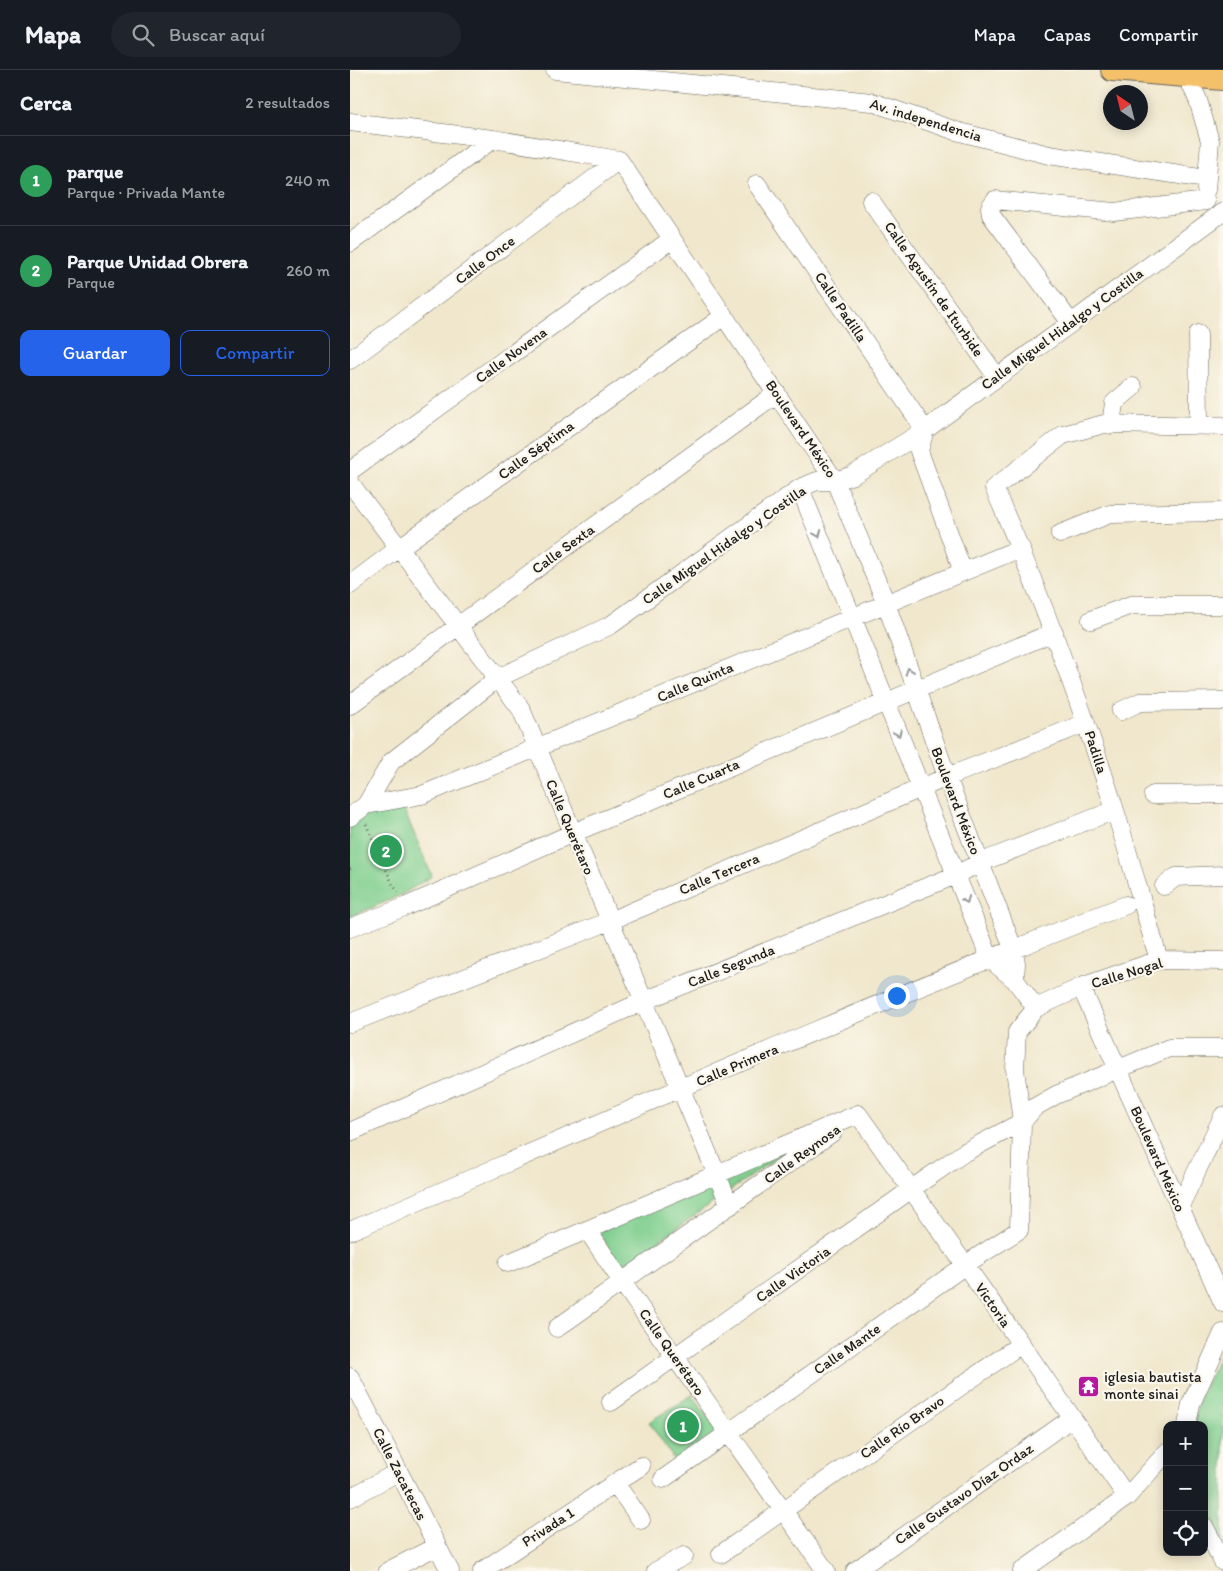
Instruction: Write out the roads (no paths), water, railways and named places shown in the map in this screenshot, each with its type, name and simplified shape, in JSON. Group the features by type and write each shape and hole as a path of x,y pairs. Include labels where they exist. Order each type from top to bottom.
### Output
{"main road":[{"path":"1112,70 1223,79"}],"street":[{"name":"Av. independencia","path":"555,70 872,102 956,131 1049,155 1207,175"},
{"path":"1176,74 1198,100 1210,141 1206,201 1217,216"},
{"path":"350,122 493,139 619,160"},
{"path":"350,243 493,139"},
{"name":"Boulevard México","path":"619,160 836,480 886,603 946,777 1013,948 1016,963 1015,980"},
{"name":"Calle Once","path":"350,360 619,160"},
{"name":"Calle Padilla","path":"757,184 925,430"},
{"name":"Calle Agustín de Iturbide","path":"871,200 997,377"},
{"path":"1071,323 991,215 990,207 995,200 1114,212 1206,201"},
{"name":"Calle Miguel Hidalgo y Costilla","path":"360,814 391,762 498,678 611,624 800,488 817,481 836,480 853,475 925,430 1217,216"},
{"name":"Calle Novena","path":"350,471 672,239"},
{"name":"Calle Séptima","path":"350,585 724,316"},
{"path":"1198,334 1199,426"},
{"path":"1133,387 1114,403 1111,424 1223,426"},
{"name":"Calle Sexta","path":"350,705 777,393"},
{"name":"Padilla","path":"1111,424 1104,424 1063,435 994,488 1021,548 1054,632 1086,723 1115,810 1159,960"},
{"path":"925,430 919,450 963,572"},
{"name":"Calle Querétaro","path":"350,482 521,709 730,1206"},
{"name":"Boulevard México","path":"800,488 990,958 1015,980"},
{"path":"1060,534 1110,514 1223,512"},
{"name":"Calle Quinta","path":"360,814 422,795 1021,548"},
{"path":"1091,620 1131,605 1223,605"},
{"name":"Calle Cuarta","path":"350,928 1054,632"},
{"path":"1121,711 1140,702 1223,701"},
{"name":"Calle Tercera","path":"350,1023 610,921 946,777 1086,723"},
{"path":"1153,795 1223,794"},
{"name":"Calle Segunda","path":"350,1132 644,1001 956,875 980,863 1115,810"},
{"path":"1164,886 1176,877 1223,875"},
{"name":"Calle Primera","path":"350,1231 680,1088 1013,948 1126,905"},
{"name":"Calle Nogal","path":"1036,1008 1081,987 1159,960 1223,961"},
{"path":"1015,980 1036,1008 1017,1032 1015,1069 1022,1122"},
{"name":"Boulevard México","path":"1081,987 1223,1302"},
{"name":"Calle Victoria","path":"611,1402 965,1152 1022,1122 1035,1107 1056,1095 1169,1048 1223,1048"},
{"name":"Calle Reynosa","path":"508,1263 858,1114"},
{"name":"Calle Reynosa","path":"557,1328 858,1114"},
{"name":"Victoria","path":"858,1114 1127,1497"},
{"path":"1180,1206 1223,1116"},
{"name":"Calle Mante","path":"663,1479 1019,1230 1022,1122"},
{"name":"Calle Querétaro","path":"588,1230 622,1282 826,1571"},
{"path":"1187,1421 1192,1404 1223,1333"},
{"name":"Calle Río Bravo","path":"721,1554 1021,1344"},
{"name":"Calle Zacatecas","path":"350,1377 450,1571"},
{"name":"Calle Gustavo Díaz Ordaz","path":"855,1571 1072,1418"},
{"path":"1022,1571 1127,1497 1163,1456"},
{"name":"Privada 1","path":"482,1571 641,1466"},
{"path":"350,1498 398,1472"},
{"path":"615,1483 641,1520"},
{"path":"1208,1534 1223,1562"},
{"path":"388,1571 437,1546"},
{"path":"656,1571 684,1556"}],"place":[{"name":"Parque Unidad Obrera","path":"386,851"},
{"name":"iglesia bautista monte sinai","path":"1088,1386"},
{"name":"parque","path":"683,1426"}]}
